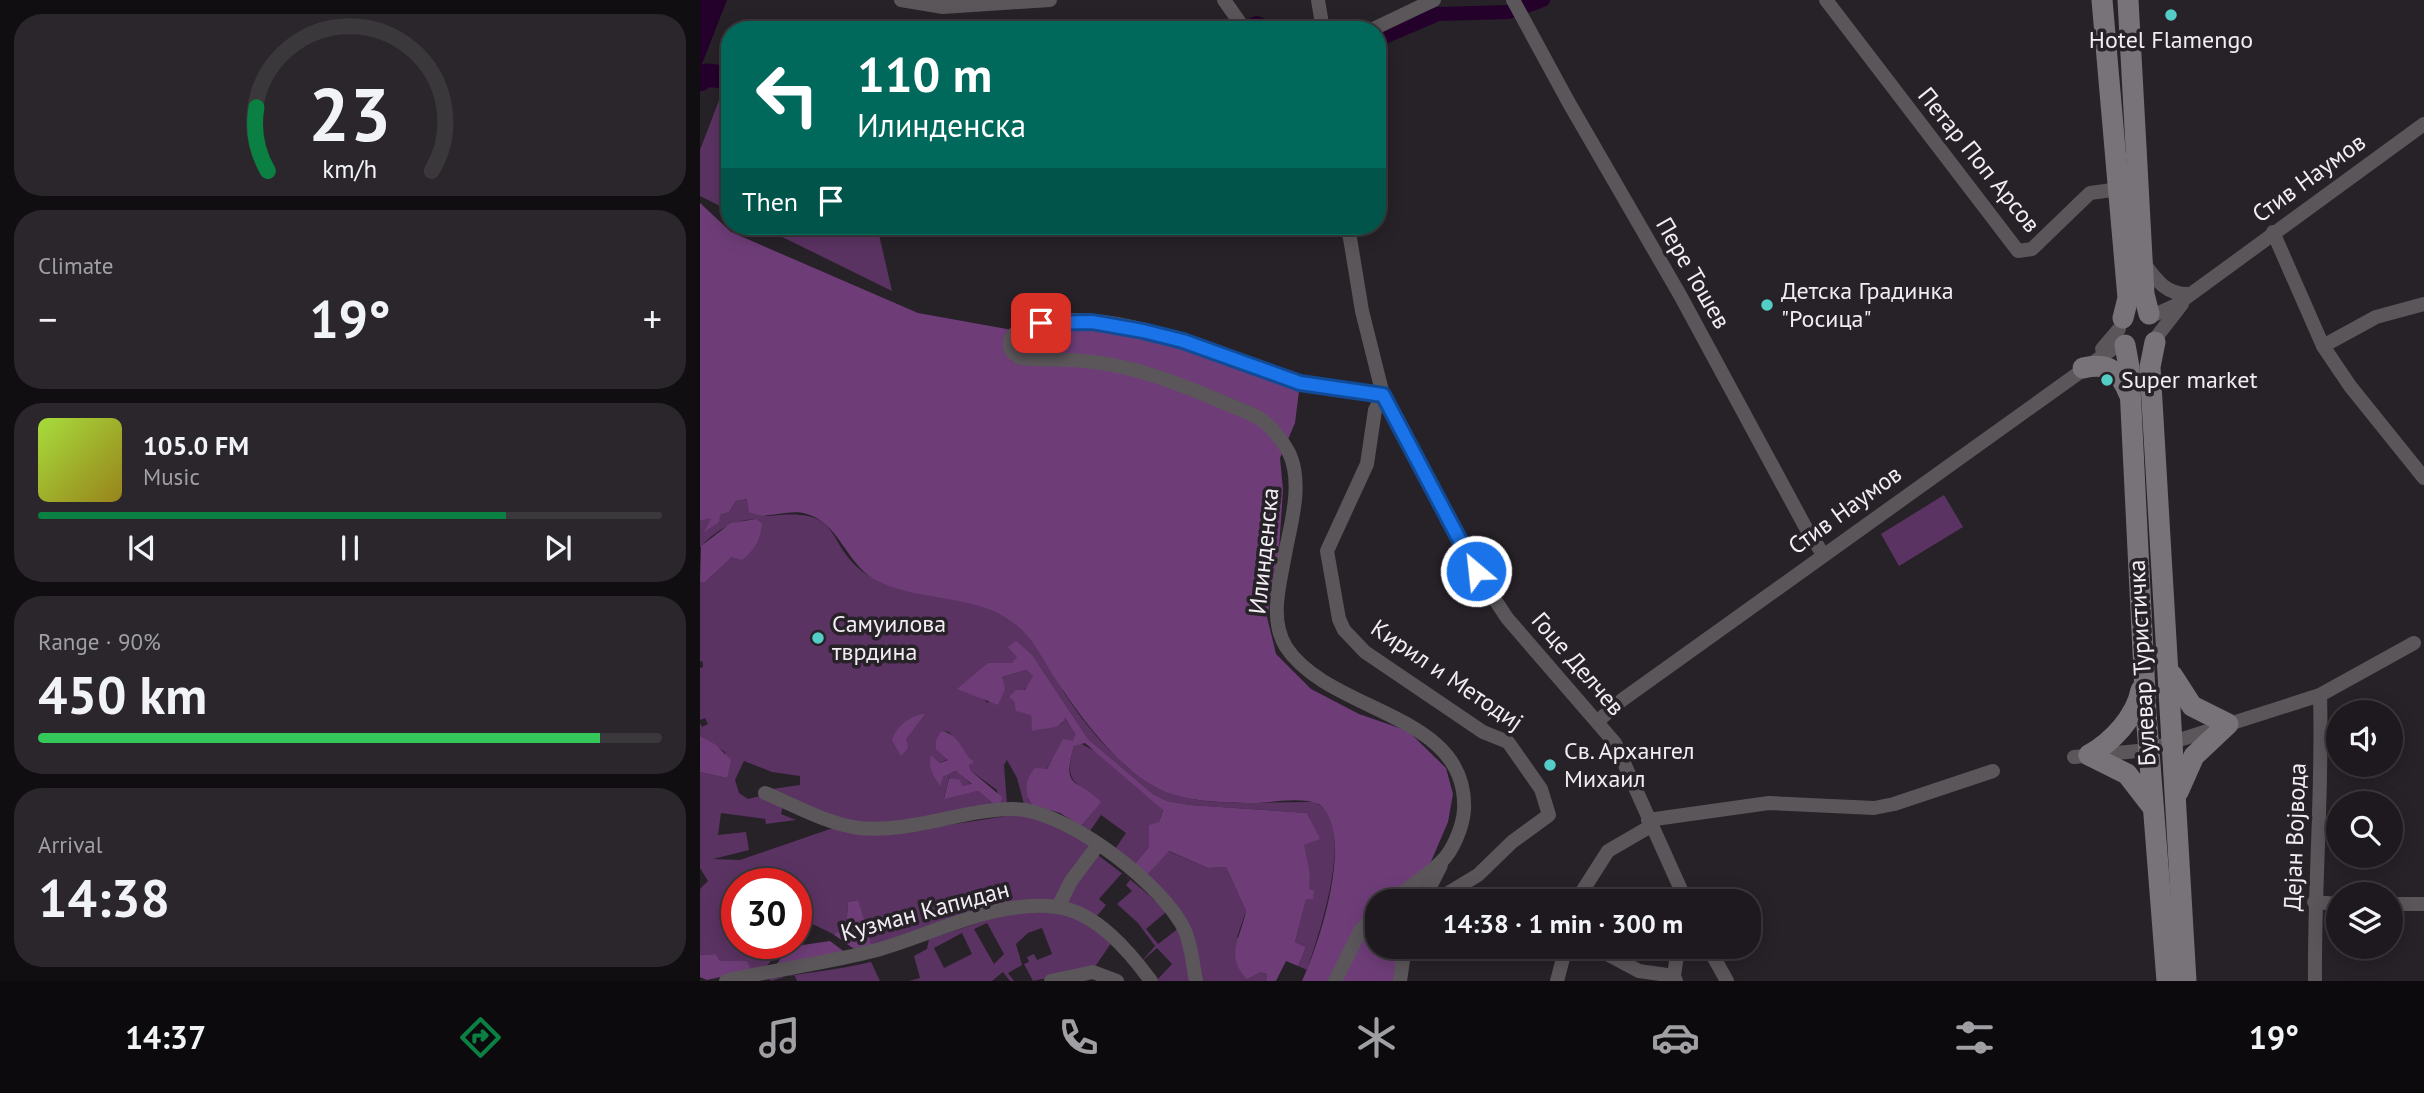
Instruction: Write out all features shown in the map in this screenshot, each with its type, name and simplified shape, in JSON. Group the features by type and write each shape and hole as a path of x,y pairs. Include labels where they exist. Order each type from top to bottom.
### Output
{"main road":[{"name":"Булевар Туристичка","path":"2102,0 2128,298 2122,334 2131,397 2151,805 2167,981"},
{"name":"Булевар Туристичка","path":"2128,0 2143,262 2153,327 2150,367 2186,981"},
{"path":"2135,311 2153,327 2142,351 2130,350 2122,334 2135,311"},
{"path":"2084,368 2094,365 2112,368 2120,375 2131,397"},
{"path":"2169,669 2192,706 2228,724 2194,756 2184,772 2175,801"},
{"path":"2144,671 2139,699 2132,715 2082,756 2127,774 2151,805"}],"street":[{"path":"903,1 943,7 1050,0"},
{"path":"1224,0 1238,21"},
{"path":"1318,0 1322,21"},
{"path":"1386,23 1434,0"},
{"name":"Петар Поп Арсов","path":"1826,0 2018,251 2032,249 2090,193 2120,188"},
{"name":"Пере Тошев","path":"1516,7 1680,295 1807,530 1823,554"},
{"name":"Стив Наумов","path":"2153,327 2190,295 2273,232 2424,124"},
{"path":"2273,232 2323,346 2350,386 2424,478"},
{"name":"Гоце Делчев","path":"1349,235 1362,311 1383,395 1476,571 1529,645 1599,720 1627,762 1649,823 1680,889"},
{"path":"2143,262 2162,286 2172,292 2190,295"},
{"path":"2323,346 2376,317 2424,304"},
{"name":"Илинденска","path":"1383,395 1300,383 1183,341 1118,326 1041,323 1018,331 1012,337 1010,346 1013,354 1020,358 1085,361 1136,370 1259,418 1276,434 1290,455 1294,479 1294,509 1276,604 1280,634 1294,657 1317,677 1353,699 1426,735 1449,760 1463,785 1464,814 1460,829 1443,861 1407,889"},
{"name":"Стив Наумов","path":"1599,720 1631,693 2084,368 2122,334"},
{"name":"Кирил и Методиј","path":"1383,395 1375,410 1367,464 1327,551 1339,619 1344,630 1365,652 1482,732 1508,741 1541,789 1549,815 1512,842 1478,875 1455,889"},
{"path":"2082,756 2148,750 2320,695 2414,643"},
{"name":"Дејан Војвода","path":"2315,981 2314,902 2322,760 2320,695"},
{"path":"1584,889 1608,851 1649,823 1769,803 1874,808 1895,804 1993,771"},
{"path":"765,793 860,828 902,826 998,810 1026,810 1056,818 1098,845 1147,885 1173,911 1186,933 1196,981"},
{"path":"1058,907 1071,881 1098,845"},
{"path":"1429,889 1443,861"},
{"path":"2314,902 2326,903"},
{"path":"2403,904 2424,904"},
{"name":"Кузман Капидан","path":"726,981 871,951 1001,911 1058,907 1083,916 1105,931 1151,981"},
{"path":"1335,981 1365,925"},
{"path":"1400,981 1403,959"},
{"path":"1557,981 1563,959"},
{"path":"1616,959 1639,971 1675,979 1677,959"},
{"path":"1715,959 1727,981"},
{"path":"1051,981 1093,972 1116,981"}],"shaded area":[{"path":"700,0 727,0 700,69"},
{"path":"721,95 721,206 700,196 700,150"},
{"path":"700,203 721,223 721,235 738,235 918,313 1018,331 1026,326 1117,326 1300,383 1295,423 1280,458 1283,490 1278,563 1267,617 1276,654 1311,689 1359,714 1408,731 1446,768 1453,794 1448,822 1419,889 1365,889 1365,959 1403,959 1400,981 1302,981 1325,917 1334,863 1334,839 1330,818 1319,804 1296,800 1222,802 1166,792 1133,772 1117,757 1075,707 1032,641 1015,624 999,614 964,602 891,587 874,579 856,563 827,526 807,514 756,514 749,512 747,499 736,501 729,512 720,515 719,522 704,532 711,518 700,521"},
{"path":"778,235 879,235 892,291"},
{"path":"1944,495 1963,527 1899,566 1881,534"},
{"path":"748,499 767,516 793,514 823,522 855,565 875,579 974,604 1012,621 1038,648 1071,703 1090,728 1113,754 1154,786 1202,801 1314,802 1327,813 1333,831 1334,854 1326,907 1307,970 1298,966 1306,947 1295,942 1306,898 1314,890 1308,889 1310,873 1303,845 1319,839 1307,813 1190,805 1167,801 1153,794 1088,739 1033,656 1017,658 1012,663 988,664 981,697 988,703 1002,677 1026,670 1033,676 1031,683 1014,700 1015,706 1031,715 1032,726 1062,724 1064,717 1075,734 1073,742 1052,760 1028,799 1032,805 1024,804 1017,778 1007,760 1004,765 1007,804 1000,805 997,790 971,771 969,765 973,762 949,732 941,731 937,749 948,759 940,763 932,756 943,777 957,771 972,785 962,786 949,777 944,798 978,791 995,805 907,822 854,821 822,812 772,789 800,785 800,776 772,772 744,761 735,780 739,793 748,799 760,796 783,806 781,814 796,820 766,824 765,819 721,813 718,835 746,832 749,850 713,859 740,860 830,829 929,828 1020,814 1056,825 1089,845 1057,904 872,947 857,900 848,902 846,931 833,934 812,924 812,868 721,868 721,959 772,959 766,967 751,970 741,961 720,961 716,954 700,955 700,889 708,881 700,868 700,772 727,778 725,752 700,736 700,723 702,727 708,724 705,718 700,720 700,668 703,667 703,662 700,661 700,582 704,583 732,557 755,519 725,527 700,547 700,521 712,517 705,530 720,515 729,512 736,501"},
{"path":"756,519 762,524 761,530 750,552 742,560 732,557 704,583 700,582 701,546 731,523"},
{"path":"1016,641 1033,656 1088,739 1153,794 1167,801 1190,805 1307,813 1320,839 1304,845 1310,873 1309,889 1314,890 1313,899 1306,899 1295,942 1306,947 1298,966 1286,961 1276,981 1266,981 1267,974 1260,972 1247,979 1240,971 1235,954 1246,911 1226,867 1208,868 1169,851 1146,876 1133,866 1149,847 1149,825 1159,822 1163,810 1085,743 1074,746 1069,770 1074,782 1101,802 1081,826 1060,813 1032,805 1027,791 1032,772 1035,768 1047,769 1063,739 1073,741 1075,734 1065,718 1055,727 1032,731 1031,715 1016,711 1014,701 1009,697 1016,690 1025,690 1033,676 1026,670 1002,677 1005,689 998,705 957,689 988,663 1012,663 1017,657 1008,647"},
{"path":"925,714 906,739 908,748 901,756 892,740 894,735 909,719"},
{"path":"941,731 952,735 974,762 969,765 971,771 1002,797 1000,805 995,805 978,791 944,799 949,778 960,780 962,786 972,784 956,771 943,777 940,786 935,778 931,755 940,763 948,760 936,749 936,741"},
{"path":"700,736 716,745 731,760 727,778 700,772"},
{"path":"1080,743 1102,755 1163,809 1159,822 1149,826 1149,847 1133,866 1081,826 1100,802 1078,785 1071,775 1074,746","holes":["1101,815 1126,833 1115,849 1090,831"]},
{"path":"1168,851 1208,868 1226,867 1246,911 1237,937 1260,972 1267,974 1266,981 1201,981 1198,958 1146,876"},
{"path":"1095,853 1122,873 1099,899 1106,905 1096,917 1064,904"},
{"path":"1124,875 1150,896 1166,912 1146,929 1158,944 1179,928 1193,981 1156,981 1172,964 1157,948 1141,962 1155,946 1138,923 1117,904 1132,891 1126,885 1130,880"},
{"path":"858,900 872,947 854,949 833,934 846,930 848,902"},
{"path":"1048,910 1084,921 1112,942 1094,968 1033,981 1024,964 1029,962 1027,957 1034,954 1037,960 1052,954 1042,928 1028,933 1016,944 1022,965 1008,973 1014,981 1010,981 1003,972 992,981 909,981 920,978 914,956 927,949 929,939 1003,915","holes":["987,923 1004,954 994,964 974,929","962,933 972,954 944,968 934,948"]},
{"path":"830,941 846,953 812,959 812,944"},
{"path":"716,954 720,961 747,961 751,970 707,980 700,977 700,955"},
{"path":"780,959 811,959 776,965"},
{"path":"871,962 880,981 797,981 794,975"}],"waterway":[{"path":"1386,36 1438,14 1509,12 1543,0"},
{"path":"700,80 707,75 721,77"}],"place":[{"name":"Hotel Flamengo","path":"2171,15"},
{"name":"Детска Градинка \"Росица\"","path":"1767,305"},
{"name":"Super market","path":"2107,380"},
{"name":"Самуилова тврдина","path":"818,638"},
{"name":"Св. Архангел Михаил","path":"1550,765"}],"route":[{"path":"1041,323 1092,322 1143,331 1183,341 1300,383 1383,395 1476,571"}]}
